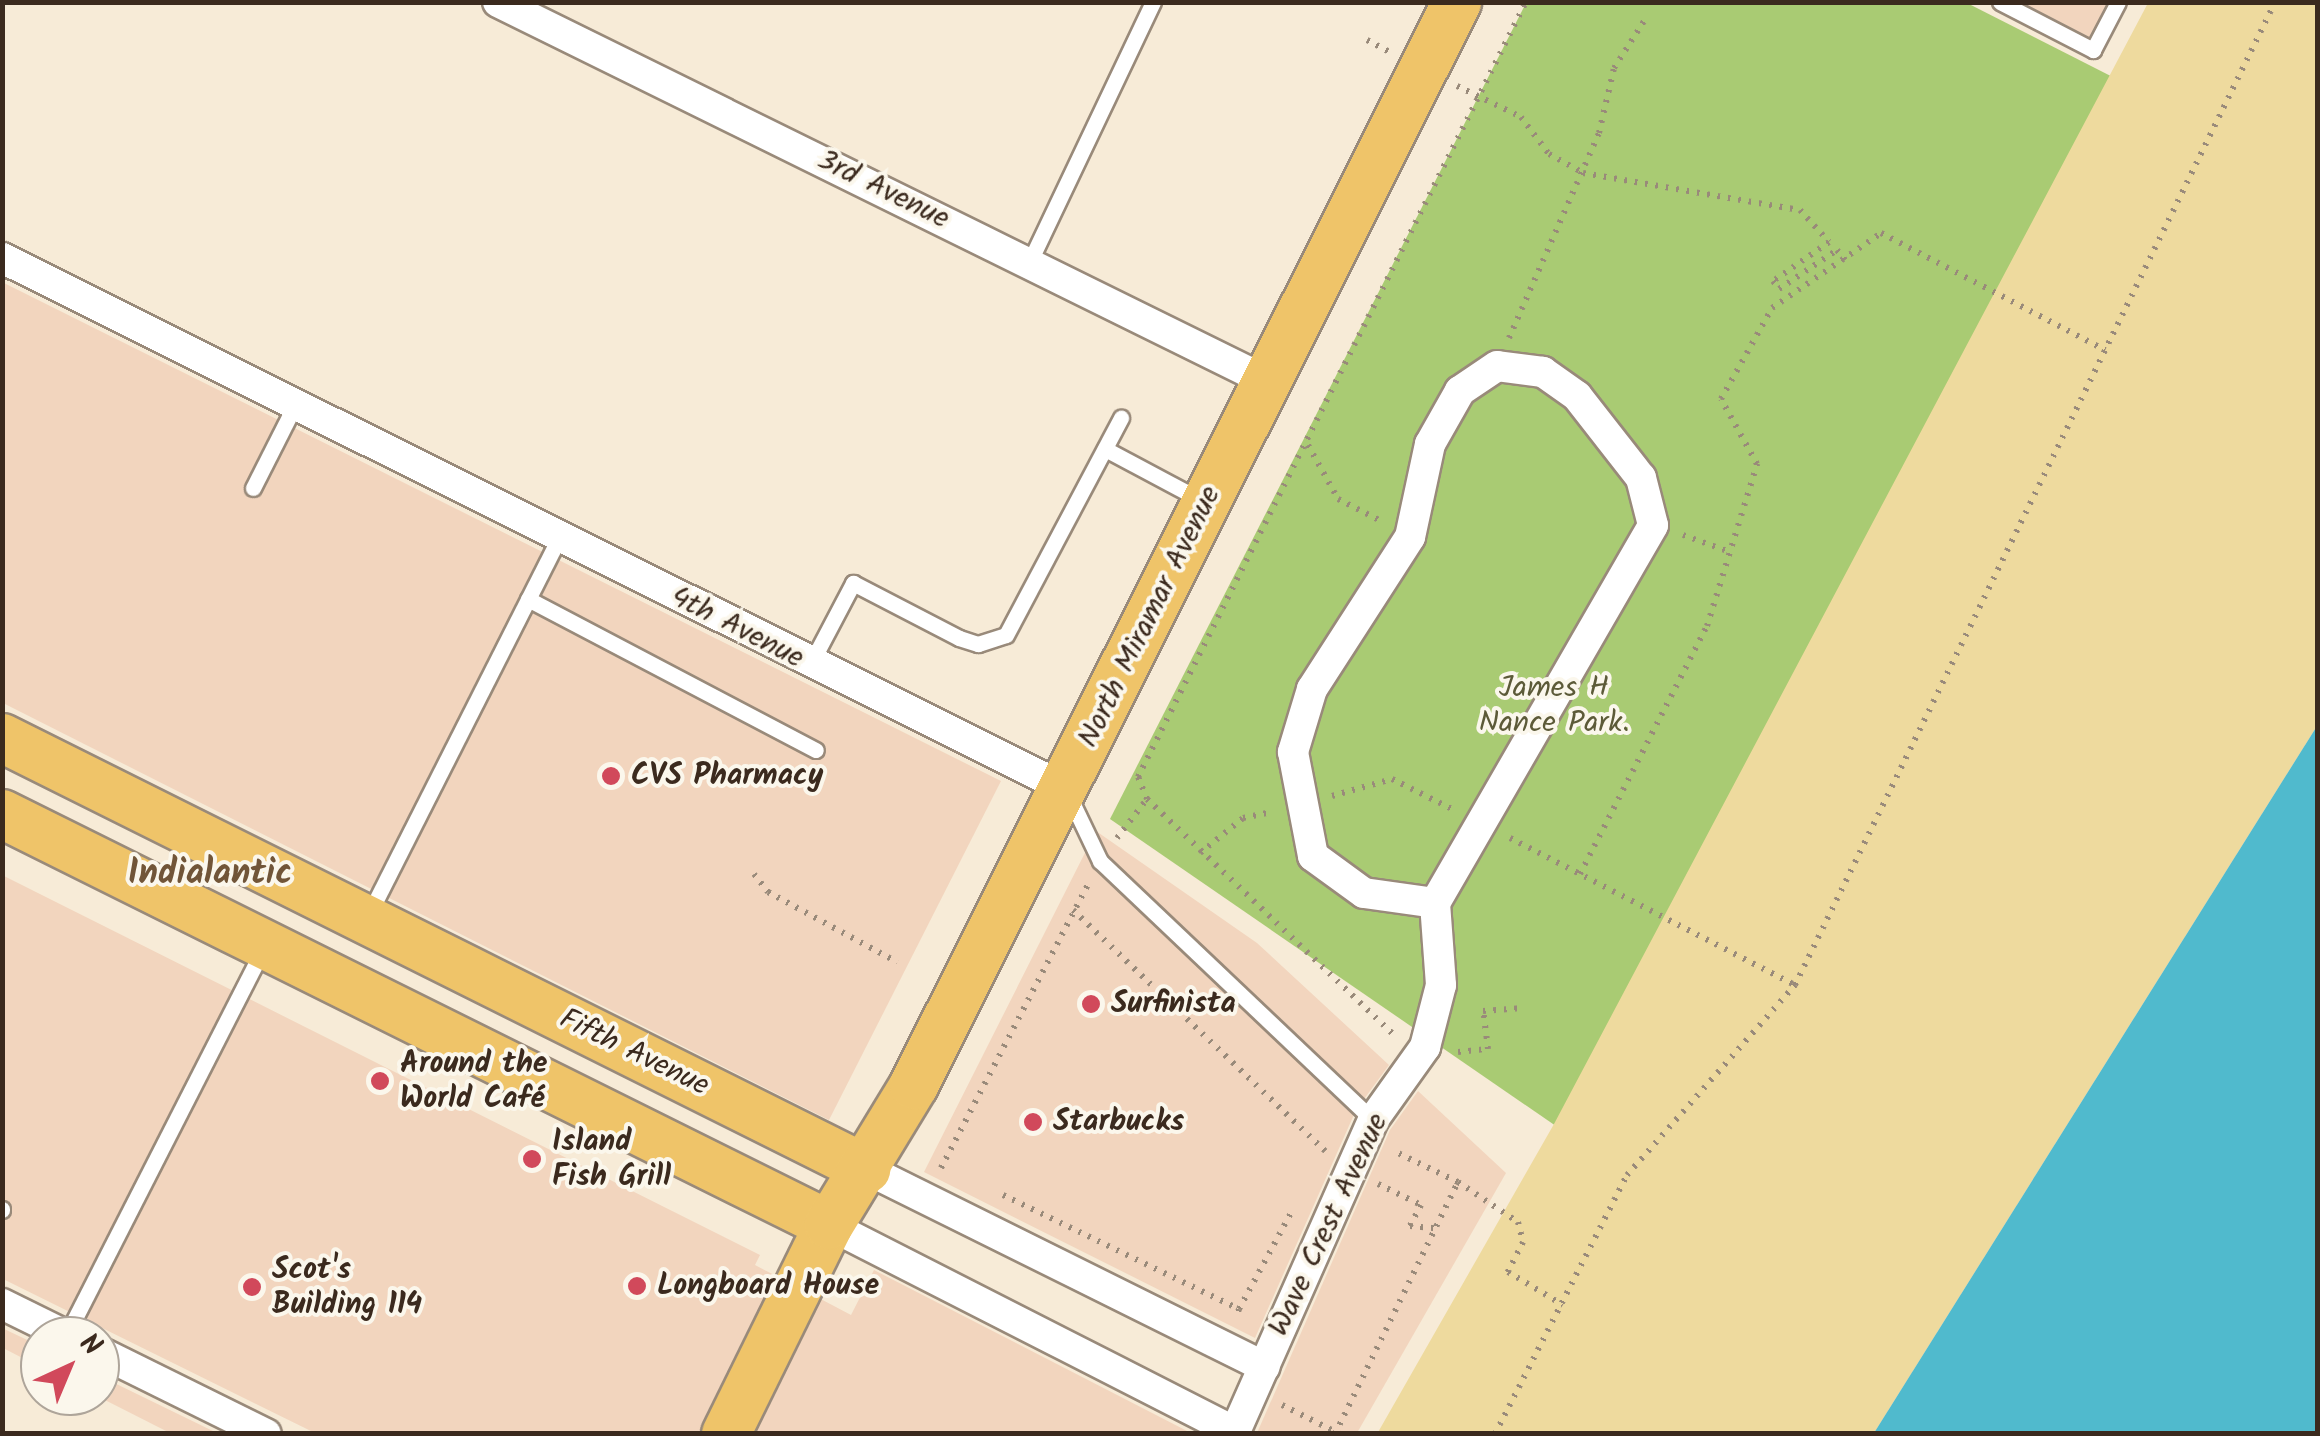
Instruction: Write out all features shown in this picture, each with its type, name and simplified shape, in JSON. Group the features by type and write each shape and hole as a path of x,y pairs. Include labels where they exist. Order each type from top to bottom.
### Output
{"main road":[{"name":"North Miramar Avenue","path":"726,1434 829,1225 866,1169 1065,788 1457,2"},
{"name":"Fifth Avenue","path":"2,738 866,1169"},
{"path":"2,814 829,1225"}],"street":[{"name":"3rd Avenue","path":"498,2 1267,381"},
{"name":"4th Avenue","path":"2,258 1065,788"},
{"path":"1496,366 1544,372 1576,396 1641,478 1653,525 1435,903 1364,893 1312,856 1293,752 1312,689 1410,536 1430,444 1460,391 1496,366"},
{"name":"Wave Crest Avenue","path":"1235,1433 1369,1129 1425,1047 1441,986 1435,903"},
{"name":"Fifth Avenue","path":"866,1169 926,1197 1259,1379"},
{"path":"829,1225 1235,1433"},
{"path":"2,1304 26,1316"},
{"path":"120,1362 266,1434"}],"lane":[{"path":"1030,261 1153,2"},
{"path":"2000,2 2093,50 2118,2"},
{"path":"253,488 295,405"},
{"path":"810,664 853,583 958,638 978,644 1006,635 1121,418"},
{"path":"1105,449 1206,503"},
{"path":"366,920 559,538"},
{"path":"528,599 816,750"},
{"path":"1065,788 1100,861 1369,1129"},
{"path":"77,1316 265,946"}],"path":[{"path":"1523,1008 1482,1011 1488,1049 1425,1047 1387,1033 1147,799 1138,777 1526,2"},
{"path":"1496,1434 1627,1175 1795,985 2275,2"},
{"path":"1496,366 1583,173 1614,68 1644,22"},
{"path":"1367,40 1520,116 1549,154 1583,173 1800,210 1829,242 1773,281 1779,289 1837,250 1845,260"},
{"path":"1580,874 1707,626 1756,464 1721,399 1772,308 1881,233 2105,350"},
{"path":"1308,444 1338,499 1410,536"},
{"path":"1653,525 1730,552"},
{"path":"926,1197 1100,861 1147,799"},
{"path":"754,874 768,892 897,962"},
{"path":"1073,910 1326,1151 1351,1169 1420,1205 1410,1226 1436,1228"},
{"path":"1369,1129 1518,1222 1523,1242 1508,1272 1563,1305"},
{"path":"1318,1164 1326,1151"},
{"path":"1259,1379 1337,1433 1458,1182"},
{"path":"1239,1308 1294,1208"},
{"path":"1308,1434 1314,1420"}],"shaded area":[{"path":"2009,3 2129,3 2103,51"},
{"path":"2,282 1001,781 829,1120 3,703"},
{"path":"1096,831 1257,943 1389,1065 1356,1110 1255,1338 924,1172"},
{"path":"2,875 760,1255 755,1265 780,1278 704,1433 315,1433 120,1337 120,1316 78,1316 3,1279"},
{"path":"1418,1091 1506,1173 1357,1433 1257,1433 1390,1130"},
{"path":"874,1270 1191,1433 748,1434 815,1296 851,1315"},
{"path":"2,1328 20,1337 20,1357 3,1348"},
{"path":"120,1386 217,1433 170,1433 120,1408"}],"green space":[{"name":"James H Nance Park.","path":"1526,3 1967,3 2213,128 1627,1175 1110,819"}],"sand":[{"path":"2148,3 2317,3 2317,726 1874,1433 1377,1434 1554,1124"}],"water":[{"path":"2317,726 2317,1433 1874,1433"}],"place":[{"name":"CVS Pharmacy","path":"611,776"},
{"name":"Surfinista","path":"1091,1004"},
{"name":"Around the World Café","path":"380,1081"},
{"name":"Starbucks","path":"1033,1122"},
{"name":"Island Fish Grill","path":"532,1159"},
{"name":"Longboard House","path":"637,1286"},
{"name":"Scot's Building 114","path":"252,1287"}],"district":[{"name":"Indialantic","path":"210,874"}]}
